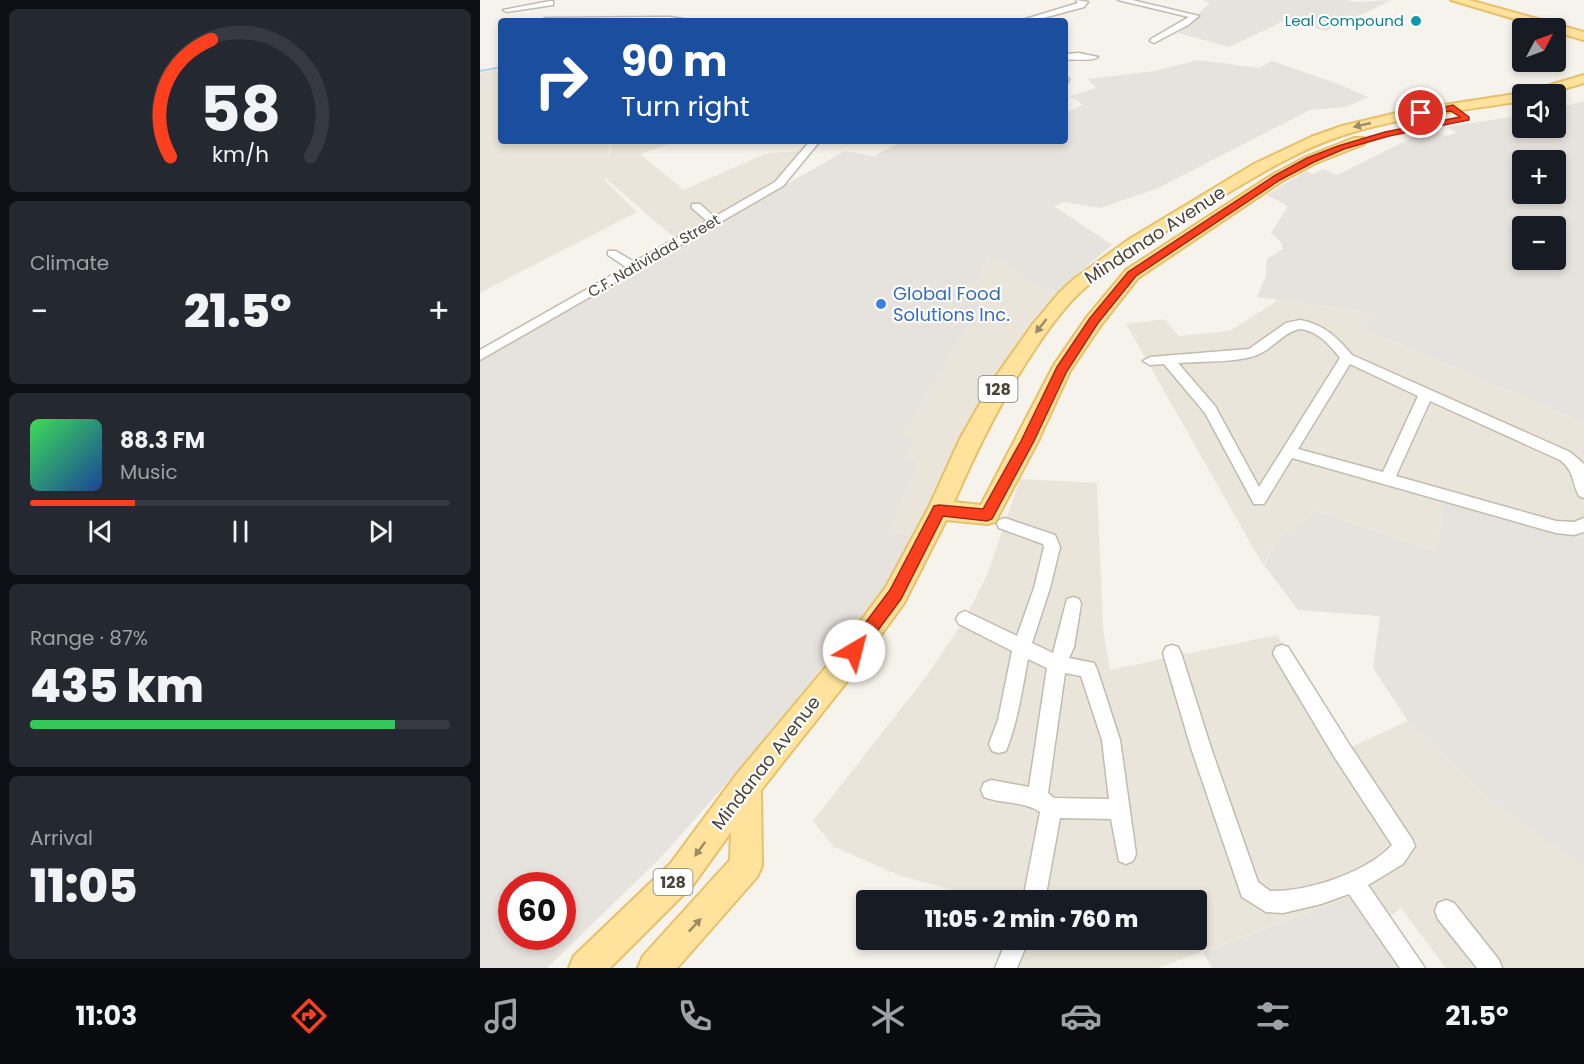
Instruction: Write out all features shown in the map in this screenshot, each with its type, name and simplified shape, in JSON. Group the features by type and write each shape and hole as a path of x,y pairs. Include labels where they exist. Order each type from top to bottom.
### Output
{"main road":[{"path":"1457,0 1584,36"},
{"path":"1566,85 1584,79"},
{"name":"Mindanao Avenue","path":"586,968 682,874 746,784 840,670 896,595 939,510 971,439 1001,384 1065,297 1121,253 1278,157 1347,129 1405,115 1512,99"},
{"path":"1453,108 1466,118"},
{"name":"Mindanao Avenue","path":"996,519 1028,441 1061,370 1094,321 1132,274 1144,264 1302,164 1360,141 1512,111"},
{"path":"1080,283 1114,297"},
{"path":"939,510 996,519"},
{"name":"128","path":"655,968 746,866 746,784"}],"street":[{"path":"1034,18 1081,5 1084,2 1080,0"},
{"path":"1122,0 1195,16 1184,26 1164,33 1154,41"},
{"path":"507,10 550,2 546,18"},
{"path":"1068,57 1094,57"},
{"name":"C.F. Natividad Street","path":"480,356 779,184 812,144"},
{"path":"696,206 713,221"},
{"path":"612,253 634,267"},
{"path":"1150,361 1259,350 1282,330 1292,326 1320,329 1347,358 1565,456 1577,465 1584,492"},
{"path":"1168,360 1210,410 1259,500 1347,358"},
{"path":"1387,480 1426,394"},
{"path":"1290,452 1556,527 1569,529 1584,524"},
{"path":"996,519 1049,540 1052,547 1042,588 1022,647 1007,720 999,744"},
{"path":"1036,890 1046,844 1044,803 1057,664 1065,647 1073,604"},
{"path":"965,619 1057,664 1088,669 1111,740 1126,854"},
{"path":"1172,653 1201,748 1250,889 1266,902 1284,903 1354,883 1392,859 1404,849 1405,843 1342,751 1282,653"},
{"path":"990,790 1044,803 1119,809"},
{"path":"1354,883 1414,968"},
{"path":"1446,911 1491,968"},
{"path":"1005,968 1013,950"}],"shaded area":[{"path":"1201,0 1346,0 1355,2 1392,0 1326,31 1286,20 1229,47 1178,33 1210,3"},
{"path":"1198,60 1259,68 1272,61 1368,97 1346,107 1310,110 1158,188 1100,208 1064,202 1054,206 1112,245 1075,276 1061,294 1047,287 1035,287 1005,263 988,258 972,291 980,304 904,434 914,438 905,457 917,461 891,530 911,537 883,591 758,748 663,855 576,940 576,872 498,872 498,950 565,950 547,968 480,968 480,359 845,151 874,156 896,144 1068,144 1068,112 1083,105 1070,96 1096,88 1088,79 1154,71"},
{"path":"495,69 498,72 498,144 610,144 608,162 611,144 669,144 640,154 684,190 764,154 803,151 776,182 676,239 605,178 605,181 637,212 480,293 480,73"},
{"path":"1584,101 1584,423 1364,329 1375,313 1257,297 1266,276 1267,259 1283,249 1281,242 1271,233 1288,206 1267,195 1306,171 1313,174 1323,169 1337,175 1429,129 1445,136 1457,133 1447,127 1512,117 1512,138 1566,138 1566,106"},
{"path":"988,258 1005,263 1034,286 1047,287 1061,294 946,472 911,537 891,530 916,461 905,457 904,434 954,347 972,291"},
{"path":"1278,300 1376,313 1364,329 1584,423 1584,539 1444,500 1437,552 1317,511 1280,537 1263,565 1126,324 1164,319 1179,336 1230,331"},
{"path":"1020,479 1097,483 1103,628 1110,670 1277,635 1348,748 1408,721 1496,805 1582,863 1584,866 1584,968 1446,968 1401,908 1375,929 1351,896 1207,950 1207,890 954,890 901,876 834,847 813,821 928,674 965,619 987,575"},
{"path":"1444,500 1584,539 1584,866 1496,805 1408,721 1373,668 1380,616 1298,610 1264,565 1280,537 1317,511 1437,552"},
{"path":"1351,896 1403,968 1212,968 1203,952"},
{"path":"1009,950 1206,950 1158,968 1002,968"}],"waterway":[{"path":"480,71 498,68"}],"place":[{"name":"Leal Compound","path":"1416,21"},
{"name":"Global Food Solutions Inc.","path":"881,304"}],"route":[{"path":"854,651 896,595 939,510 987,515 1028,441 1061,370 1094,321 1132,274 1277,178 1311,160 1360,141 1466,118 1453,108 1421,113"}]}
